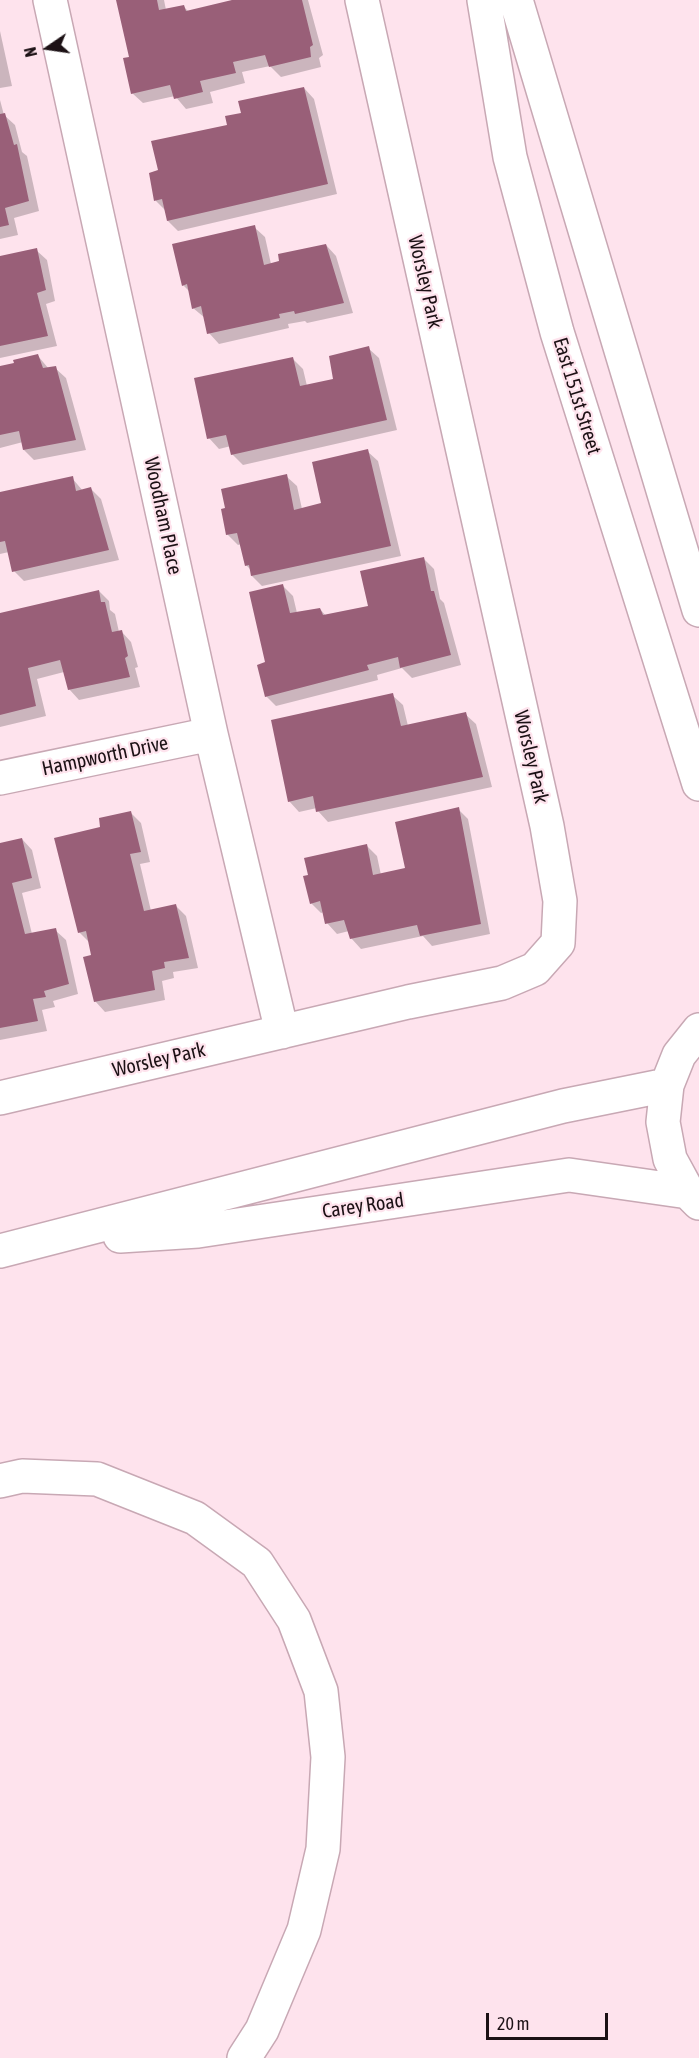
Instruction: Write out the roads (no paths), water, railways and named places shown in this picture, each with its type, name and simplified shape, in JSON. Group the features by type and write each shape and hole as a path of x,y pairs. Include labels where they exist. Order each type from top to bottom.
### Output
{"street":[{"name":"Woodham Place","path":"50,0 211,734 282,1032"},
{"name":"Worsley Park","path":"0,1098 408,1002 502,983 536,969 558,943 560,901 547,826 362,0"},
{"name":"East 151st Street","path":"484,0 510,158 557,332 699,784"},
{"path":"516,0 699,610"},
{"name":"Hampworth Drive","path":"0,778 211,734"},
{"path":"693,1198 670,1159 663,1122 673,1070 699,1005"},
{"path":"673,1070 699,1030"},
{"name":"Carey Road","path":"0,1251 552,1109 673,1070"},
{"name":"Carey Road","path":"38,1243 198,1231 569,1175 693,1198"},
{"path":"0,1481 22,1476 97,1479 195,1518 257,1563 294,1620 321,1691 328,1758 323,1849 304,1930 262,2030 244,2058"}]}
